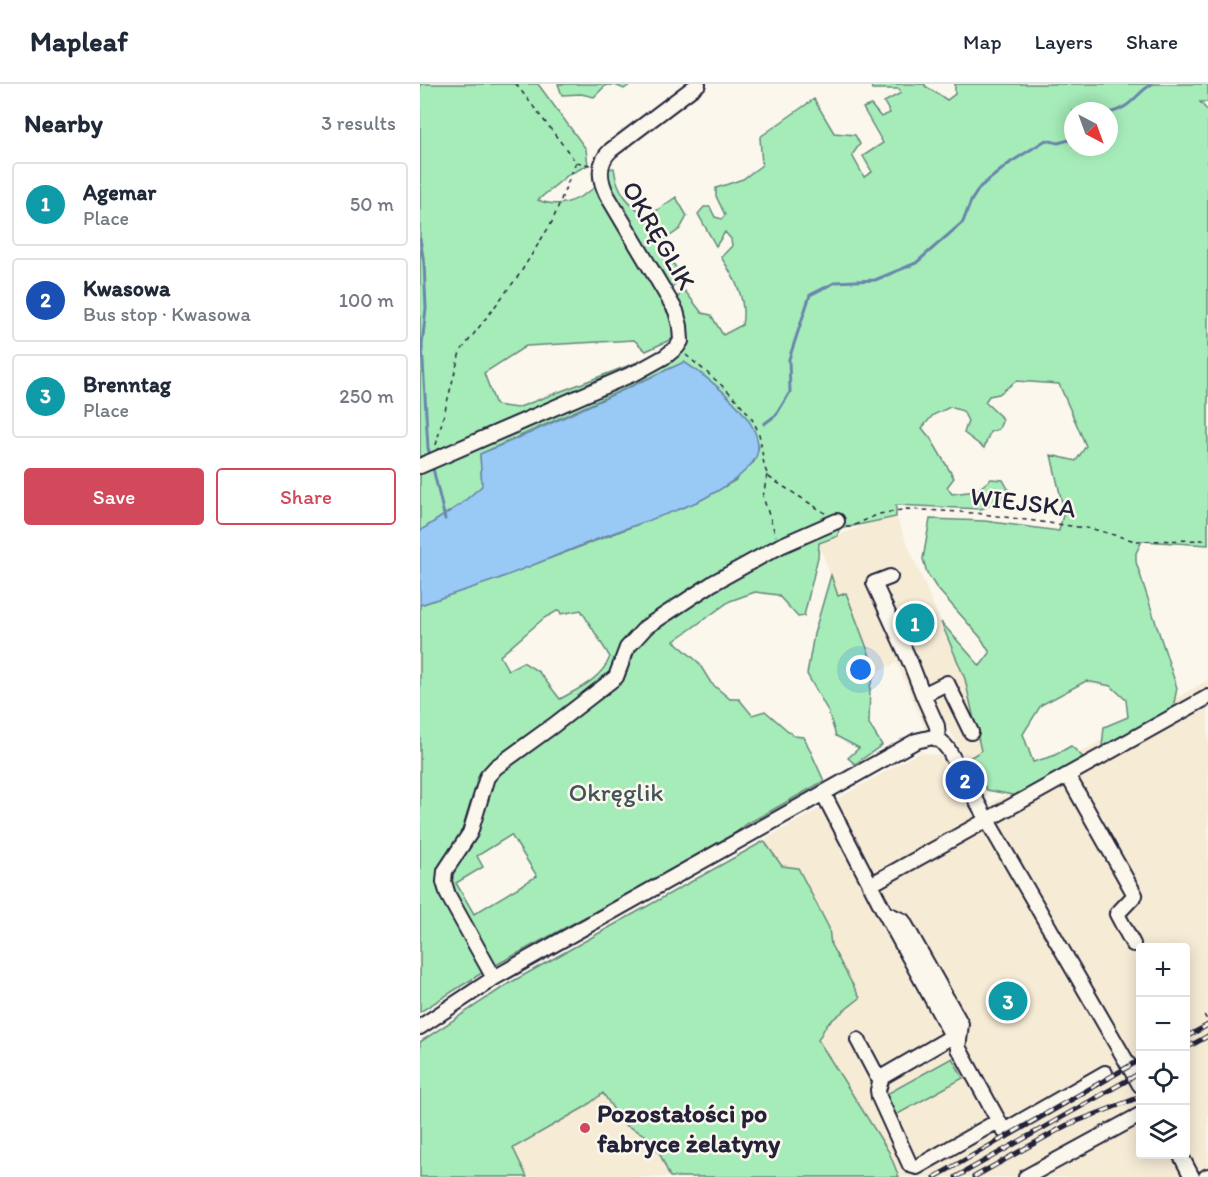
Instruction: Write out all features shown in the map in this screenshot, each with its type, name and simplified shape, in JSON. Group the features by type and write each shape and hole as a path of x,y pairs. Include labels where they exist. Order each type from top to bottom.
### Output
{"street":[{"name":"OKRĘGLIK","path":"677,347 681,341 681,334 676,311 607,195 602,183 600,167 604,157 611,150 698,84"},
{"path":"426,464 639,371 677,347"},
{"path":"494,978 448,895 444,882 445,871 471,833 487,777 496,767 616,677 627,648 646,627 713,583 780,546 837,521"},
{"path":"890,577 874,583 912,664 922,695 937,726 938,739 948,749 1136,1078"},
{"path":"922,695 947,683 971,732"},
{"path":"870,885 1208,697"},
{"path":"420,1027 494,978 915,741 925,738 938,739"},
{"path":"1068,776 1135,895 1117,914 1133,944"},
{"path":"823,793 870,885 1004,1131 1105,1073"},
{"path":"858,1040 878,1076 882,1077"},
{"path":"955,1043 882,1077 878,1090 879,1096 910,1165 917,1167 998,1121"},
{"path":"1026,1177 1136,1117"},
{"path":"1181,1159 1192,1177"}],"path":[{"path":"516,84 576,162 600,167"},
{"path":"426,464 460,352 519,275 552,222 576,162"},
{"path":"677,347 750,415 762,440 767,474 763,497 780,546"},
{"path":"767,474 776,483 837,521"},
{"name":"WIEJSKA","path":"837,521 850,527 879,514 899,510 946,511 1093,529 1135,541 1208,540"},
{"path":"1204,1015 1208,1022"}],"shaded area":[{"path":"896,517 965,679 981,751 966,760 945,722 926,730 897,663 876,672 846,594 838,597 819,543 870,523"},
{"path":"1208,680 1208,1177 420,1177 420,1043 508,984 920,752 945,757 977,811"}],"green space":[{"name":"Okręglik","path":"420,84 538,84 586,149 588,165 568,175 538,200 561,204 581,197 594,188 598,189 667,305 685,291 702,313 711,315 723,335 742,325 743,316 739,290 721,257 732,246 731,239 725,232 716,246 698,214 704,207 710,207 715,217 722,219 725,215 716,196 716,188 743,179 762,165 760,137 814,99 834,133 855,135 860,144 852,155 864,177 872,172 863,156 883,143 863,108 871,105 881,117 890,113 884,102 901,93 899,89 872,89 871,84 925,84 947,100 955,94 955,84 1208,84 1208,102 1200,102 1208,111 1208,545 1142,541 1136,553 1136,562 1177,688 1173,708 1102,747 1104,727 1128,717 1126,700 1111,686 1086,681 1041,705 1023,734 1033,762 1053,756 1071,746 1085,759 1018,796 987,790 966,760 981,751 965,679 941,622 980,666 990,653 981,638 936,587 927,573 923,559 930,519 985,521 1059,531 1064,511 1051,455 1076,461 1086,446 1059,384 1016,381 999,394 989,396 985,402 1003,419 999,429 990,432 984,448 964,433 968,421 963,411 950,407 933,415 922,428 954,478 947,487 952,494 976,491 991,479 1003,480 1008,489 999,502 981,509 896,505 896,517 839,529 838,536 819,543 818,557 804,616 798,617 778,595 755,592 730,601 674,641 698,662 711,683 730,699 739,699 752,715 765,711 794,736 804,737 824,781 747,824 725,841 485,971 420,1012 420,605 497,579 701,500 736,480 739,474 754,462 759,446 715,385 684,362 480,454 482,486 461,504 420,531","holes":["676,337 664,352 517,408 496,405 484,373 526,346 634,340 646,351","559,610 561,614 581,610 610,657 595,677 560,699 539,672 523,662 508,670 500,656 544,618","511,835 537,876 474,914 456,883 483,867 477,856"]},
{"path":"558,84 631,84 624,89 615,85 606,85 594,97 581,94 562,95"},
{"path":"614,168 624,196 647,217 676,197 687,216 680,229 659,244 682,276 669,291 607,184 607,169"},
{"path":"831,575 838,596 846,593 876,672 870,686 869,724 882,745 855,764 848,758 859,748 836,736 828,711 807,674 814,634"},
{"path":"764,841 782,866 798,868 829,928 831,945 860,998 827,1024 818,1040 889,1152 899,1177 670,1177 659,1152 645,1135 623,1124 603,1093 585,1107 513,1148 527,1177 420,1177 420,1042 508,984"},
{"path":"952,1058 963,1078 896,1115 885,1095"}],"water":[{"path":"684,362 720,389 753,428 757,441 757,454 742,474 726,486 681,509 613,533 498,579 420,605 420,531 461,504 482,486 480,454"}],"waterway":[{"path":"1118,110 1129,104 1152,84"},
{"path":"764,424 776,415 790,392 789,359 810,295 836,282 875,280 916,263 963,222 971,201 980,187 1011,162 1046,140 1058,143 1064,141"},
{"path":"420,239 424,263 426,308 422,345 428,448 431,458"},
{"path":"432,464 445,519"}],"railway":[{"path":"1190,1035 1208,1025"},
{"path":"1190,1046 1208,1036"},
{"path":"935,1177 1136,1062"},
{"path":"956,1177 1136,1075"},
{"path":"974,1177 1067,1125 1136,1099"}],"place":[{"name":"Agemar","path":"915,623"},
{"name":"Kwasowa","path":"965,780"},
{"name":"Brenntag","path":"1008,1001"},
{"name":"Pozostałości po fabryce żelatyny","path":"585,1128"}]}
